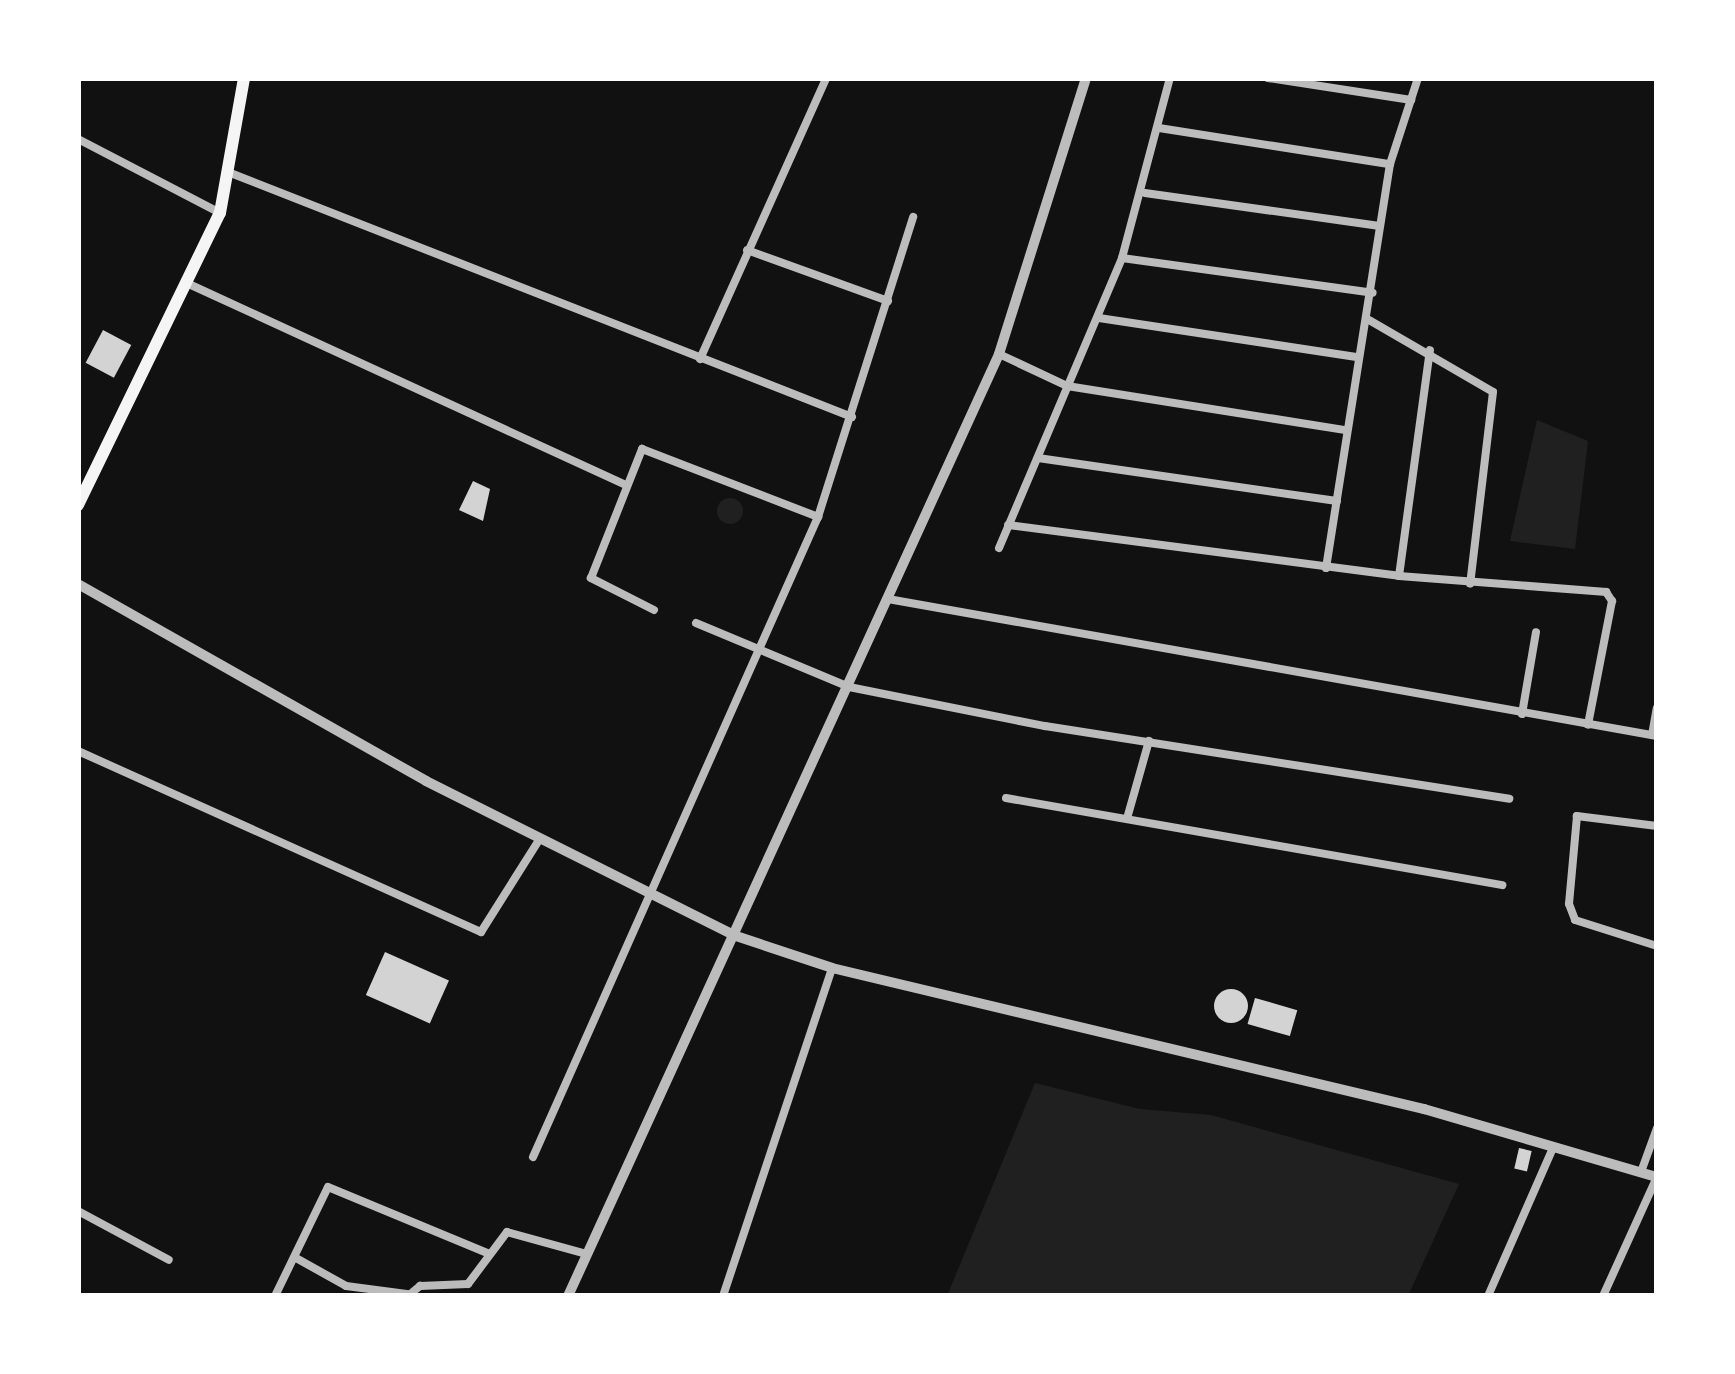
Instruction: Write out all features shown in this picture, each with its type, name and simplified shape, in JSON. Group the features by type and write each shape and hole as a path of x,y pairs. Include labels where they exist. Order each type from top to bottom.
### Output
{"main road":[{"path":"78,505 190,285 220,213 232,174 244,78"}],"street":[{"path":"700,359 826,78"},
{"path":"568,1296 999,354 1086,78"},
{"path":"999,548 1122,258 1145,193 1170,78"},
{"path":"1268,78 1411,100"},
{"path":"1326,568 1358,357 1369,320 1390,164 1418,78"},
{"path":"1159,128 1390,164"},
{"path":"78,139 220,213"},
{"path":"232,174 852,417"},
{"path":"1145,193 1380,226"},
{"path":"532,1157 818,518 913,217"},
{"path":"748,250 888,302"},
{"path":"1122,258 1373,293"},
{"path":"190,285 626,485"},
{"path":"1099,319 1358,357"},
{"path":"1369,320 1430,350 1493,392 1470,584"},
{"path":"1399,576 1430,350"},
{"path":"999,354 1067,386 1346,430"},
{"path":"654,610 592,578 641,449 818,518"},
{"path":"1038,458 1336,501"},
{"path":"1008,525 1326,568 1610,596 1588,725"},
{"path":"78,584 539,840 733,935 832,968 1281,1072 1657,1177 1603,1296"},
{"path":"888,599 1654,735 1657,708"},
{"path":"696,623 849,686 1509,799"},
{"path":"1522,714 1536,632"},
{"path":"1127,814 1149,741"},
{"path":"78,752 481,932 539,840"},
{"path":"1006,798 1127,814 1502,885"},
{"path":"1657,826 1577,816 1569,904 1576,920 1657,946"},
{"path":"723,1296 832,968"},
{"path":"1641,1173 1657,1128"},
{"path":"1488,1296 1553,1148"},
{"path":"275,1296 296,1258 320,1192 337,1187 490,1254"},
{"path":"78,1211 169,1260"},
{"path":"296,1258 346,1286 408,1295 468,1284 516,1230 586,1254"}],"shaded area":[{"path":"1537,420 1588,441 1575,549 1510,541"},
{"path":"730,498 743,511 730,524 717,511"},
{"path":"1035,1083 1140,1109 1211,1115 1459,1184 1408,1296 947,1296"}],"building":[{"path":"103,330 131,345 114,378 86,363"},
{"path":"473,481 490,489 483,521 459,510"},
{"path":"385,952 449,980 430,1023 366,995"},
{"path":"1231,989 1243,994 1248,1006 1243,1018 1231,1023 1219,1018 1214,1006 1219,994"},
{"path":"1255,998 1297,1010 1290,1036 1248,1024"},
{"path":"1519,1148 1532,1151 1527,1171 1514,1168"}]}
